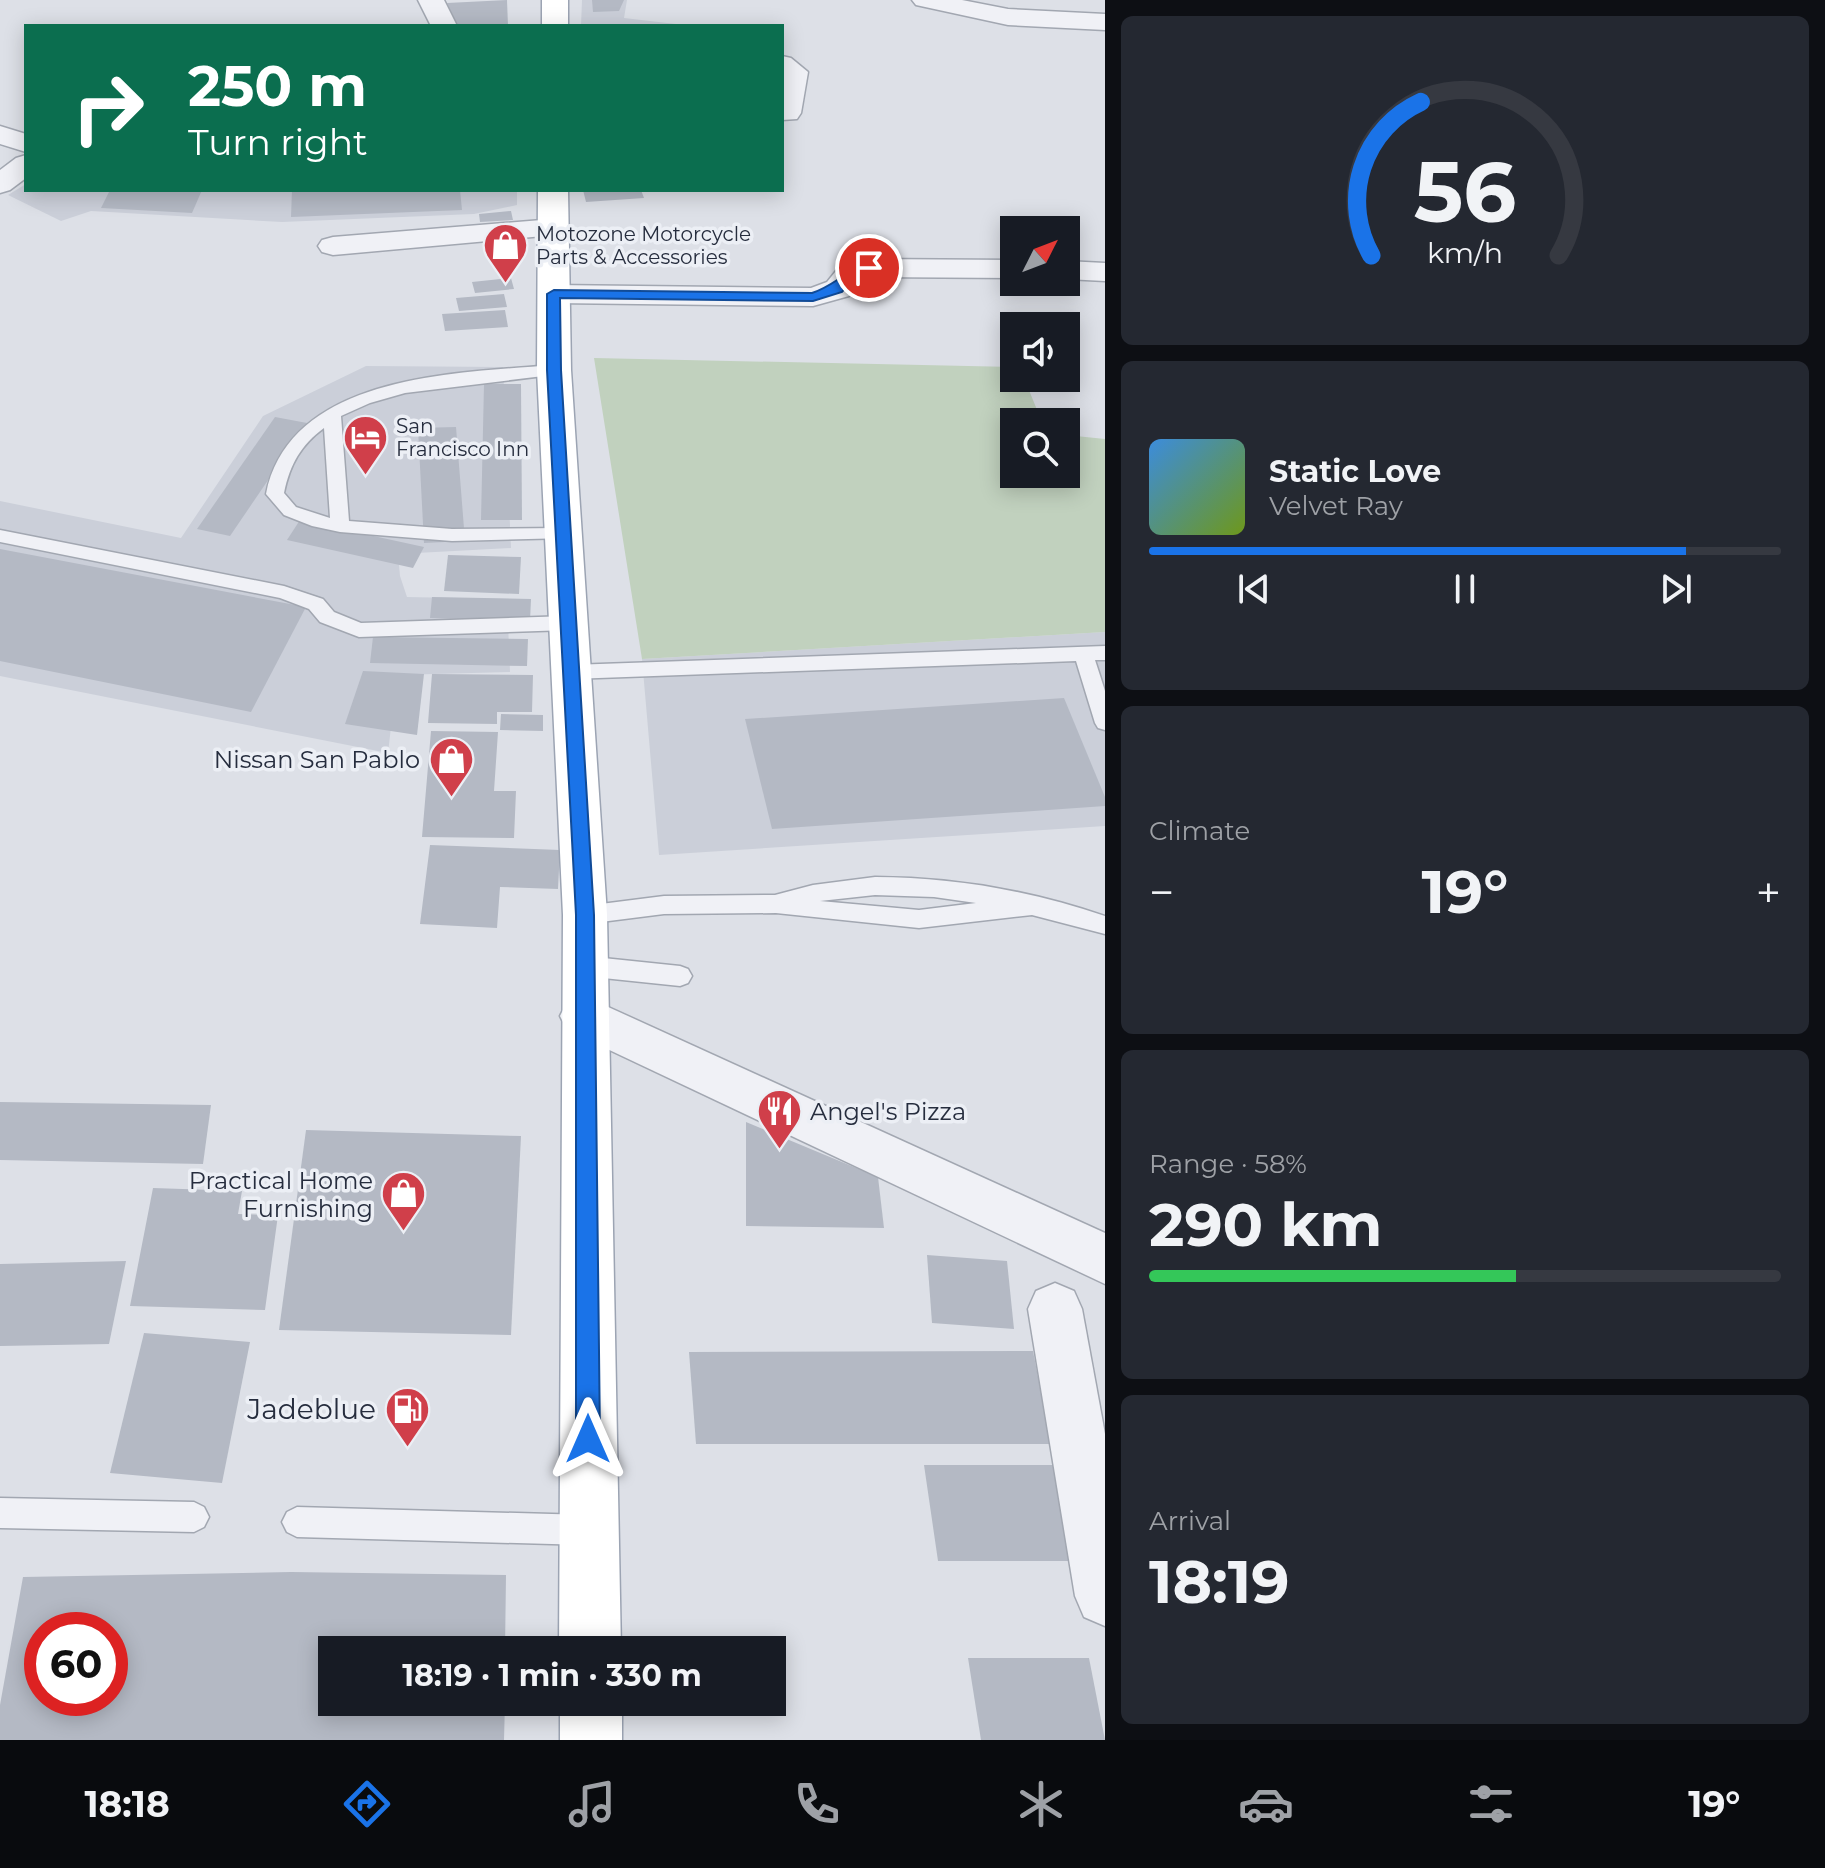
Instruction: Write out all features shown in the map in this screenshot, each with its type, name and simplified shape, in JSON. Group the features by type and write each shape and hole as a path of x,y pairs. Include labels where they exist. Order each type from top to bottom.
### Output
{"main road":[{"path":"555,0 555,24"},
{"path":"554,209 554,370 585,915 590,1636"},
{"path":"591,1716 591,1740"}],"street":[{"path":"431,0 443,24"},
{"path":"925,0 1008,17 1105,22"},
{"path":"784,65 795,72 787,113"},
{"path":"0,134 24,143"},
{"path":"0,184 24,166"},
{"path":"333,246 554,209"},
{"path":"554,294 813,297 838,289 851,273 869,268 1000,269"},
{"path":"1080,271 1105,272"},
{"path":"584,1016 1105,1259"},
{"path":"1055,1309 1105,1596"}],"lane":[{"path":"554,370 406,385 354,403 332,414 305,435 283,464 275,494 290,511 318,522 340,526 452,535 563,534"},
{"path":"332,414 340,526"},
{"path":"0,536 284,592 316,604 327,617 359,630 568,623"},
{"path":"1083,653 1105,723"},
{"path":"571,672 1105,653"},
{"path":"776,904 823,889 884,884 961,890 1105,925"},
{"path":"585,915 664,905 776,904 919,919 1032,906"},
{"path":"584,966 680,976"},
{"path":"0,1513 194,1517"},
{"path":"297,1522 589,1530"}],"shaded area":[{"path":"582,0 627,0 624,18 676,24 581,24"},
{"path":"24,185 24,192 517,192 517,205 474,214 282,222 91,211 61,221 8,195"},
{"path":"366,366 503,367 511,548 398,554 400,576 407,597 507,599 510,672 397,675 388,753 0,676 0,501 181,538 263,416"},
{"path":"1105,632 1105,826 659,855 642,659"}],"green space":[{"path":"594,358 1000,367 1000,392 1030,392 1036,408 1000,408 1000,488 1080,488 1080,436 1105,439 1105,632 642,659"}],"building":[{"path":"507,0 508,24 456,24 447,3"},
{"path":"592,0 624,0 619,11 593,12"},
{"path":"109,192 201,192 192,213 101,208"},
{"path":"292,192 460,192 462,210 291,217"},
{"path":"584,192 642,192 644,198 586,202"},
{"path":"511,211 513,220 480,222 479,214"},
{"path":"511,278 514,289 475,293 472,282"},
{"path":"504,294 507,307 459,311 456,298"},
{"path":"505,310 508,327 445,331 442,314"},
{"path":"484,384 521,384 522,520 481,520"},
{"path":"275,417 307,423 230,536 197,529"},
{"path":"456,427 465,541 424,543 418,428"},
{"path":"300,520 424,547 413,568 287,540"},
{"path":"0,549 306,607 251,712 0,661"},
{"path":"448,555 521,557 519,594 444,591"},
{"path":"432,597 531,599 530,621 430,618"},
{"path":"373,637 528,639 527,666 370,663"},
{"path":"363,671 424,674 417,735 345,724"},
{"path":"432,674 533,675 532,712 497,712 497,724 428,723"},
{"path":"1064,698 1105,797 1105,806 772,829 745,719"},
{"path":"501,714 543,715 543,731 500,730"},
{"path":"431,731 498,732 494,791 516,791 514,838 422,837"},
{"path":"430,845 560,850 558,889 500,887 497,928 420,924"},
{"path":"0,1102 211,1105 203,1164 0,1160"},
{"name":"Angel's Pizza","path":"746,1122 878,1177 884,1228 746,1226"},
{"name":"Practical Home Furnishing","path":"306,1130 521,1136 511,1335 279,1330"},
{"path":"153,1188 242,1191 238,1214 278,1215 265,1310 130,1306"},
{"path":"927,1255 1007,1261 1014,1329 932,1323"},
{"path":"126,1261 109,1344 0,1346 0,1264"},
{"path":"144,1333 250,1342 222,1483 110,1473"},
{"path":"1033,1351 1051,1444 696,1444 689,1352"},
{"path":"924,1465 1057,1465 1077,1561 938,1561"},
{"path":"291,1572 506,1575 505,1636 318,1636 318,1716 505,1716 504,1740 0,1740 0,1705 23,1577"},
{"path":"968,1658 1089,1658 1105,1740 981,1740"}],"place":[{"name":"Motozone Motorcycle Parts & Accessories","path":"505,284"},
{"name":"San Francisco Inn","path":"365,477"},
{"name":"Nissan San Pablo","path":"451,798"},
{"name":"Angel's Pizza","path":"779,1150"},
{"name":"Practical Home Furnishing","path":"404,1233"},
{"name":"Jadeblue","path":"407,1448"}],"route":[{"path":"588,1439 585,915 554,370 554,294 813,297 838,289 851,273 869,268"}]}
